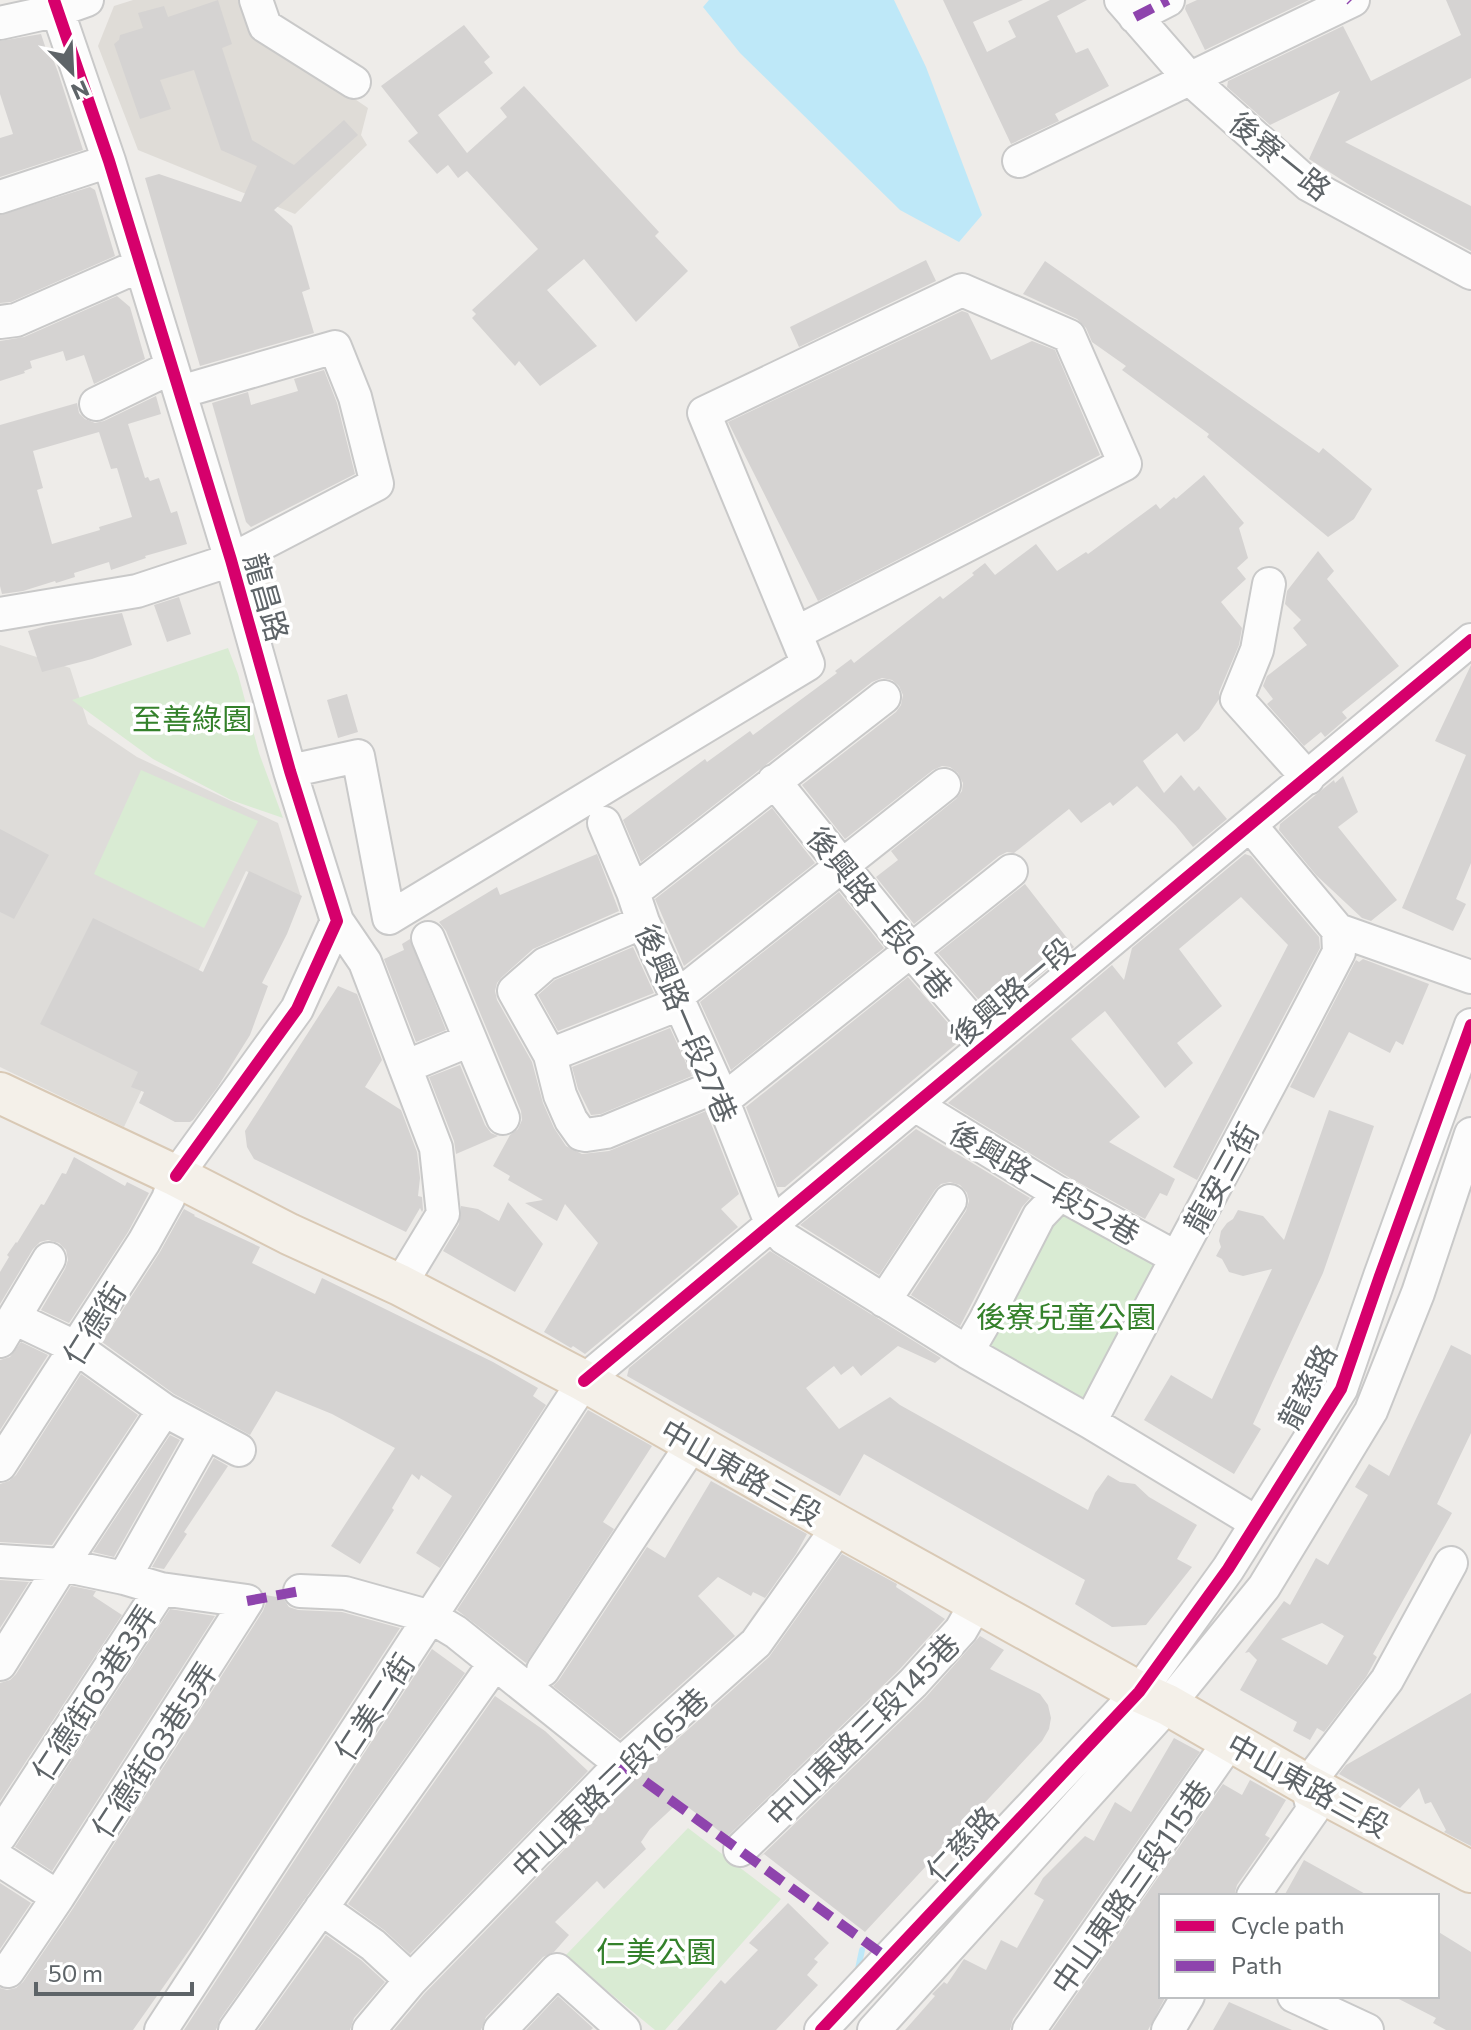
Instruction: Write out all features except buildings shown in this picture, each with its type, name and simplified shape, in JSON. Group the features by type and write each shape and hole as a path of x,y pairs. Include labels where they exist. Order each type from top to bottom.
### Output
{"main road":[{"name":"中山東路三段","path":"0,1093 400,1285 584,1381 839,1526 1307,1785 1471,1872"}],"street":[{"path":"256,0 265,26 354,82"},
{"path":"1128,9 1168,0"},
{"path":"1019,161 1351,0"},
{"path":"0,23 67,3"},
{"name":"龍昌路","path":"67,3 109,161 337,921 365,962 436,1148 443,1214 400,1285"},
{"name":"後寮一路","path":"1128,9 1189,78 1309,185 1471,273"},
{"path":"0,197 109,161"},
{"path":"0,322 16,320 141,265"},
{"path":"290,771 358,756 389,918 808,664 704,413 962,290 1069,336 1125,464 796,633"},
{"path":"0,614 137,591 231,560 377,484 355,397 335,347 176,379 96,404"},
{"path":"1269,584 1257,650 1237,699 1308,778"},
{"name":"後興路一段","path":"584,1381 1471,640"},
{"path":"633,892 884,697"},
{"name":"後興路一段61巷","path":"774,781 911,951 990,1042"},
{"path":"550,1055 677,1000 944,785"},
{"name":"後興路一段27巷","path":"604,823 771,1223"},
{"path":"1250,825 1338,930 1471,977"},
{"path":"643,922 545,964 514,991 550,1055 560,1095 581,1134 606,1132 719,1094 911,951 1011,871"},
{"path":"176,1176 297,1009 337,921"},
{"name":"龍安三街","path":"1090,1422 1339,952 1338,930"},
{"path":"428,938 503,1118"},
{"name":"龍慈路","path":"1153,1698 1228,1569 1341,1389 1471,1025"},
{"path":"405,1067 470,1040"},
{"name":"後興路一段52巷","path":"915,1105 1060,1194 1175,1257"},
{"path":"1153,1698 1264,1587 1371,1411 1418,1293 1471,1134"},
{"name":"仁德街","path":"0,1465 144,1242 168,1199 176,1176"},
{"path":"967,1352 1039,1216 1060,1194"},
{"path":"884,1301 950,1201"},
{"path":"771,1223 784,1238 884,1301 1257,1523"},
{"path":"49,1259 7,1330 77,1348 164,1410 239,1450"},
{"path":"1380,1276 1418,1293"},
{"name":"仁美二街","path":"161,2030 584,1381"},
{"path":"0,1664 164,1410"},
{"path":"124,1578 206,1433"},
{"path":"543,1670 693,1443"},
{"name":"中山東路三段165巷","path":"369,2030 411,1980 621,1764 756,1643 839,1526"},
{"path":"0,1561 62,1565 161,1589"},
{"path":"1254,1894 1313,1810 1307,1785 1387,1680 1451,1563"},
{"name":"仁德街63巷5弄","path":"8,1971 247,1601 161,1589"},
{"name":"仁德街63巷3弄","path":"0,1836 161,1589"},
{"path":"300,1591 345,1593 431,1617 456,1632 621,1764"},
{"name":"中山東路三段145巷","path":"740,1850 913,1683 961,1630 977,1602"},
{"path":"235,2030 495,1663"},
{"name":"仁慈路","path":"821,2030 1153,1698"},
{"name":"仁慈路","path":"874,2030 919,1981 1153,1698"},
{"name":"中山東路三段115巷","path":"1029,2030 1230,1741"},
{"path":"0,1860 58,1897"},
{"path":"321,1908 373,1945 411,1980"},
{"path":"889,1959 919,1981"},
{"path":"500,2030 557,1970 624,2030"},
{"path":"1168,2030 1187,1998"},
{"path":"1298,1998 1367,2030"}],"shaded area":[{"path":"133,0 242,0 252,29 368,108 361,135 367,145 295,214 138,150 98,46 114,6"},
{"path":"0,645 70,668 88,724 137,757 278,823 301,897 246,871 124,1127 0,1067"}],"green space":[{"name":"至善綠園","path":"228,648 259,753 283,818 231,800 153,759 72,700"},
{"path":"141,770 258,821 204,928 94,874"},
{"name":"後寮兒童公園","path":"1065,1206 1164,1262 1094,1412 973,1339"},
{"name":"仁美公園","path":"688,1828 781,1899 665,2030 655,2030 565,1956"}],"water":[{"path":"709,0 894,0 926,67 982,215 959,242 900,210 740,53 703,7"}],"waterway":[{"path":"858,1969 862,1950"}],"marked path":[{"path":"1135,17 1168,0"},
{"path":"247,1601 300,1591"},
{"path":"621,1764 889,1959"}],"cycle path":[{"path":"54,0 109,161 337,921 297,1009 176,1176"},
{"path":"584,1381 1471,640"},
{"path":"821,2030 1139,1692 1228,1569 1341,1389 1471,1025"}]}
